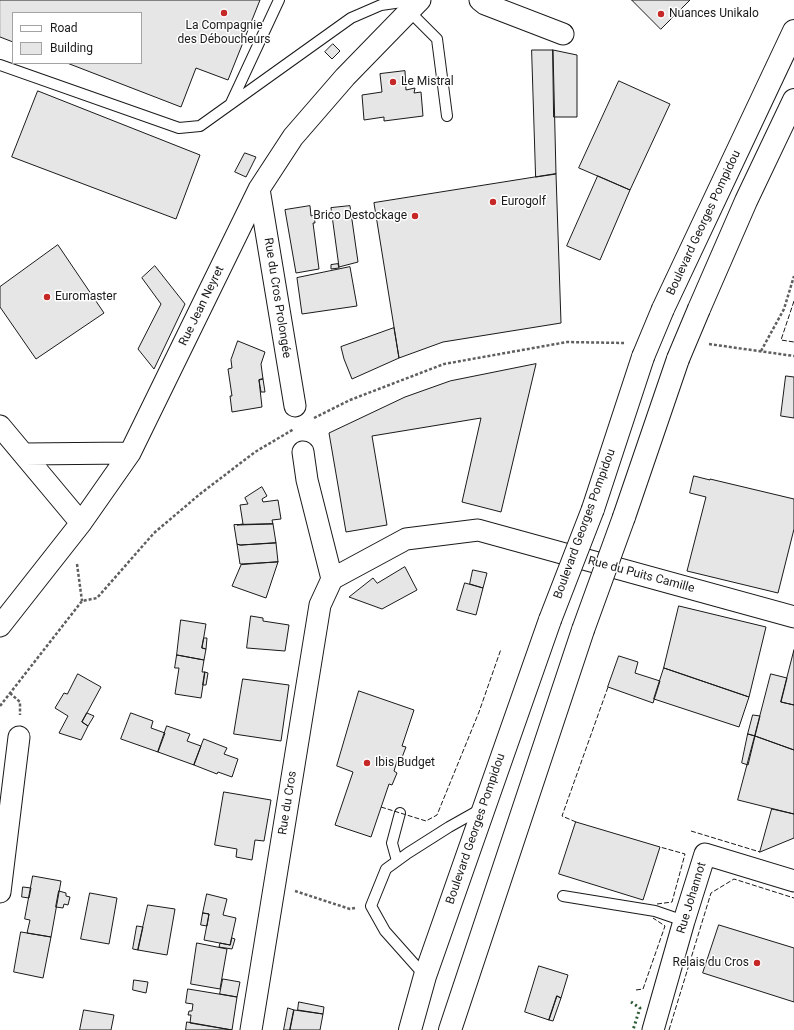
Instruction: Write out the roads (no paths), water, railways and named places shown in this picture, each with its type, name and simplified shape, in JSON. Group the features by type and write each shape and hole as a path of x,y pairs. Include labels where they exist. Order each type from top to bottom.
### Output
{"main road":[{"name":"Boulevard Georges Pompidou","path":"410,1030 425,976 484,807 550,620 593,509 636,350 663,309 794,31"},
{"path":"450,1030 583,630 678,359 746,201 794,100"}],"street":[{"path":"480,0 485,4 563,34"},
{"name":"Rue Jean Neyret","path":"0,626 81,523 130,453 259,189 293,137 345,77 415,4"},
{"name":"Rue du Cros Prolongée","path":"259,189 297,416"},
{"path":"0,426 81,523"},
{"path":"303,452 307,480 332,579"},
{"path":"24,454 130,453"},
{"name":"Rue du Puits Camille","path":"332,579 406,539 478,530 794,617"},
{"name":"Rue du Cros","path":"251,1030 320,605 332,579"},
{"path":"0,892 19,737"},
{"name":"Rue Johannot","path":"653,1030 684,920 705,854 794,881"}],"lane":[{"path":"230,106 279,0"},
{"path":"0,65 178,128 200,126 351,18 381,5 415,4 438,39 447,116"},
{"path":"425,976 385,931 371,906 386,869 449,827 484,807"},
{"path":"397,861 392,843 400,813"},
{"path":"562,896 655,911 684,920"}],"place":[{"name":"La Compagnie des Déboucheurs","path":"224,13"},
{"name":"Nuances Unikalo","path":"661,14"},
{"name":"Le Mistral","path":"393,82"},
{"name":"Eurogolf","path":"493,202"},
{"name":"Brico Destockage","path":"415,216"},
{"name":"Euromaster","path":"47,297"},
{"name":"Ibis Budget","path":"367,763"},
{"name":"Relais du Cros","path":"757,963"}]}
